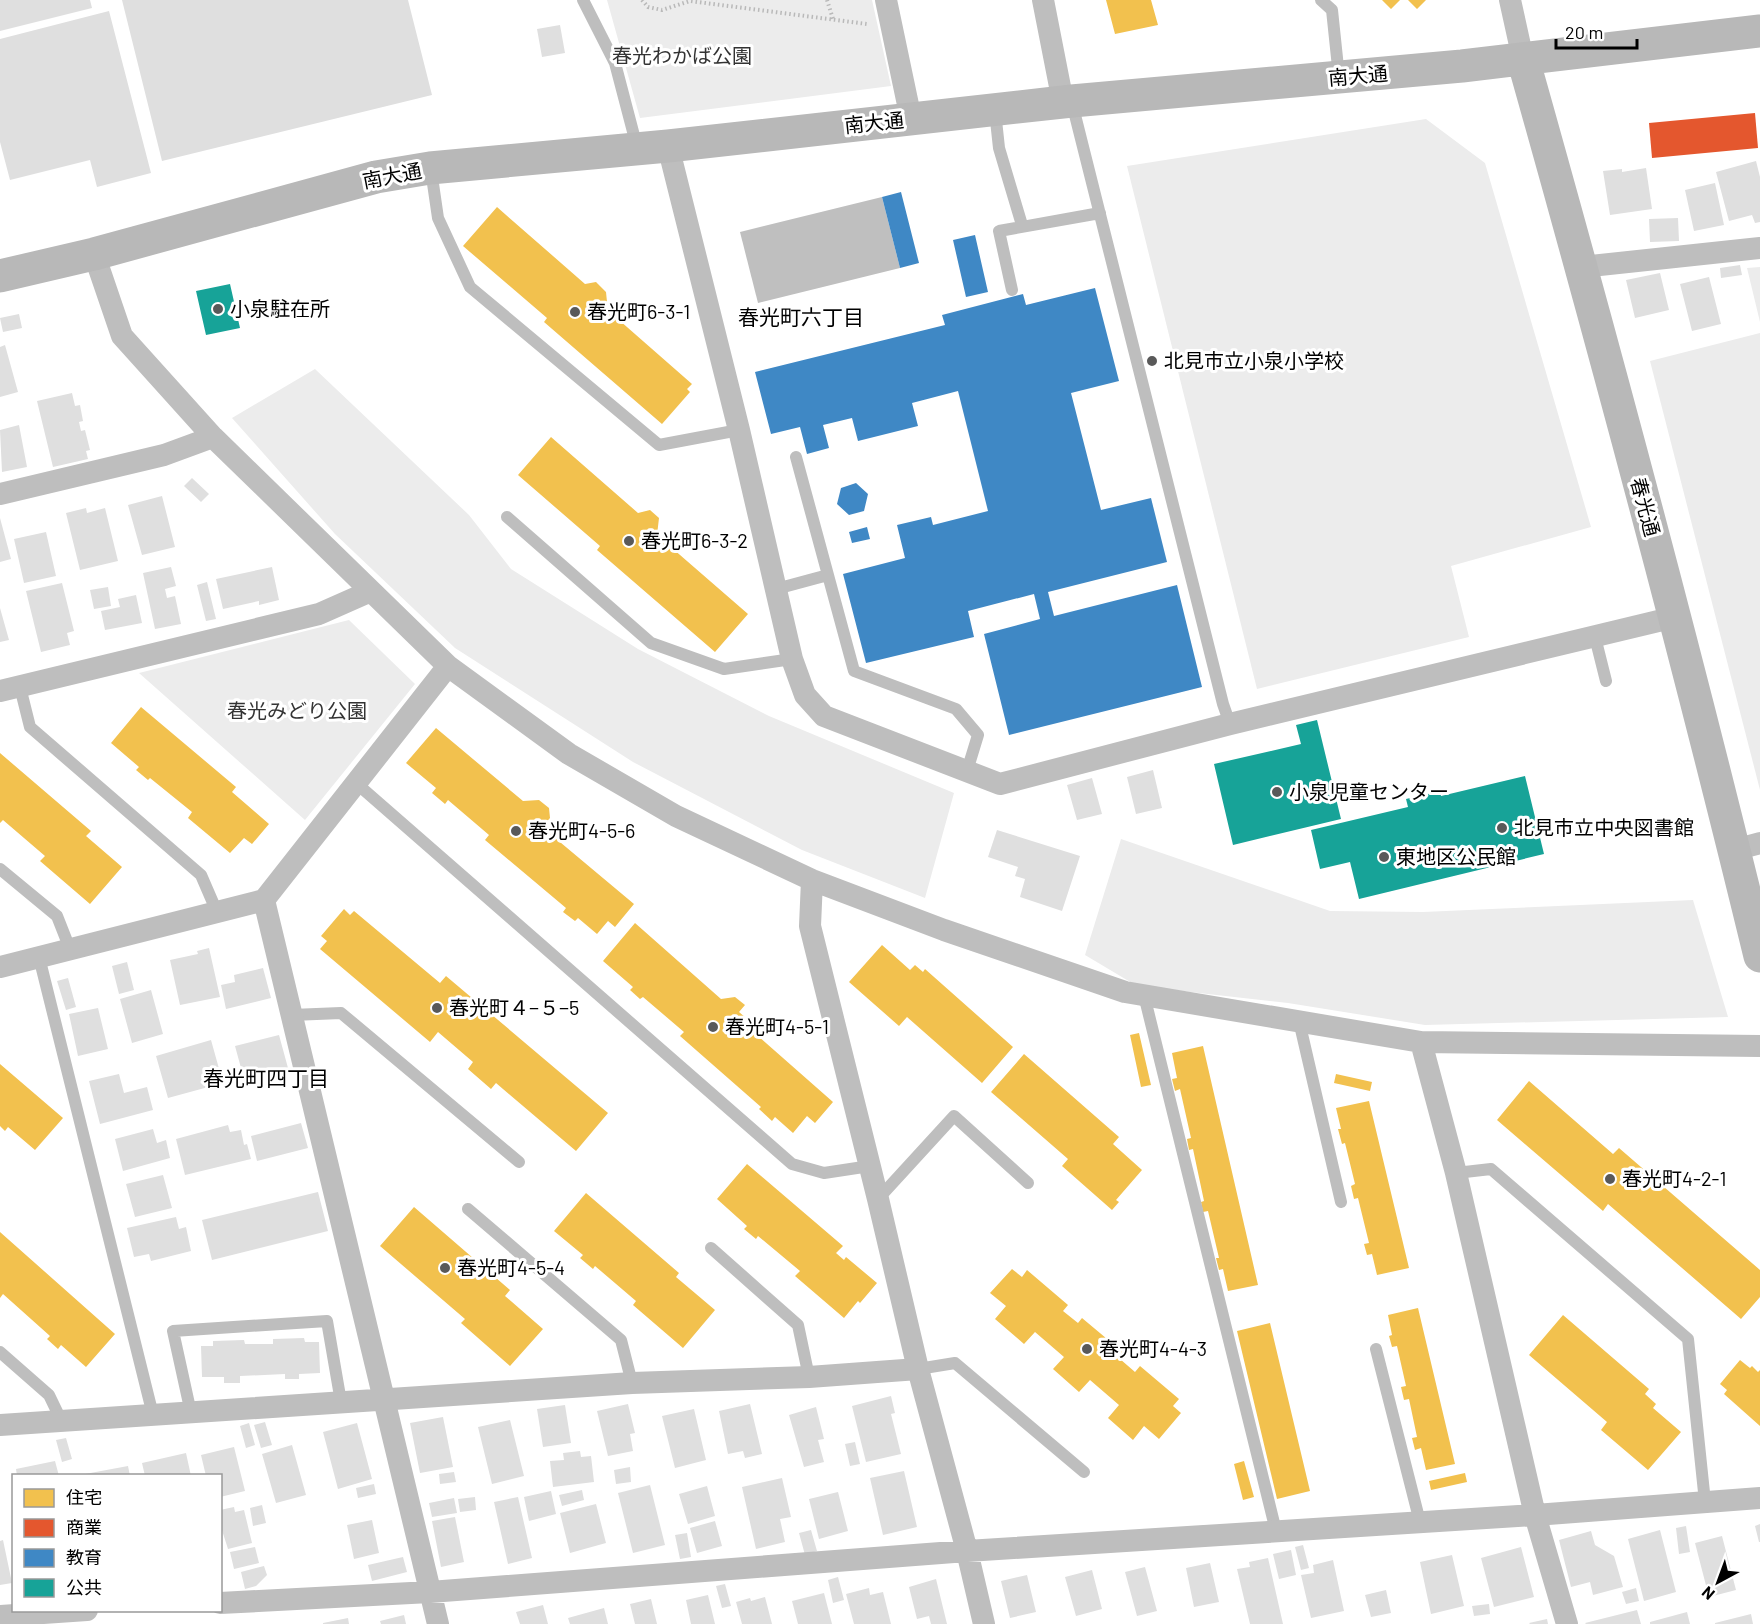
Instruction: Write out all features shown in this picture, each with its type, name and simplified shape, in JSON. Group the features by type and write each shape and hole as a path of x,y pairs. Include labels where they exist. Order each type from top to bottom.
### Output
{"street":[{"path":"886,0 911,119"},
{"path":"1042,0 1067,102"},
{"path":"1510,0 1523,59"},
{"name":"南大通","path":"0,276 94,254 376,177 430,168 653,147 1067,102 1340,78 1760,31"},
{"name":"春光通","path":"1523,59 1675,617 1747,847 1760,956"},
{"path":"653,147 739,429 792,659 805,695 824,716 999,784 1230,724 1675,617"},
{"path":"1581,267 1760,248"},
{"path":"94,254 122,336 213,437 448,666 569,754 676,816 812,880 967,938 1125,992 1421,1042 1760,1046"},
{"path":"0,494 164,455 213,437"},
{"path":"10,689 319,614 372,591"},
{"path":"0,967 264,900 448,666"},
{"path":"812,880 810,926 918,1369 967,1551 984,1624"},
{"path":"264,900 438,1624"},
{"path":"1421,1042 1456,1173 1535,1515 1567,1624"},
{"path":"0,1425 632,1383 809,1377 918,1369"},
{"path":"222,1603 430,1592 967,1551 1535,1515 1760,1498"},
{"path":"0,1616 73,1615"}],"lane":[{"path":"583,0 615,63 653,147"},
{"path":"1321,0 1332,10 1340,78"},
{"path":"1067,102 1100,213 1223,705 1230,724"},
{"path":"994,110 999,148 1022,225"},
{"path":"430,168 438,218 470,287 659,445 739,429"},
{"path":"1012,290 999,231 1022,225 1100,213"},
{"path":"796,457 854,671 956,709 978,735 967,771"},
{"path":"507,517 651,643 724,669 792,659"},
{"path":"776,589 828,575"},
{"path":"1595,637 1606,681"},
{"path":"10,689 30,727 201,875 217,912"},
{"path":"356,783 792,1164 824,1173 870,1166"},
{"path":"0,869 57,916 70,949"},
{"path":"39,957 153,1415"},
{"path":"1144,995 1276,1531"},
{"path":"292,1015 341,1013 519,1162"},
{"path":"1299,1021 1341,1202"},
{"path":"878,1199 954,1116 1028,1183"},
{"path":"1456,1173 1491,1169 1688,1339 1705,1502"},
{"path":"468,1209 621,1341 632,1383"},
{"path":"711,1248 798,1325 809,1377"},
{"path":"191,1413 173,1330 327,1321 342,1402"},
{"path":"1377,1349 1420,1522"},
{"path":"0,1352 49,1395 62,1422"},
{"path":"918,1369 955,1363 1084,1472"}],"path":[{"path":"642,0 648,7 662,10 690,0 892,27"},
{"path":"827,0 833,19"}],"green space":[{"name":"春光わかば公園","path":"607,0 872,0 891,86 640,118"},
{"path":"1426,119 1485,163 1591,527 1451,566 1469,637 1257,689 1127,166"},
{"path":"1760,267 1760,322 1747,268"},
{"path":"1760,333 1760,790 1650,361"},
{"path":"315,369 469,515 511,569 638,649 769,716 954,793 925,898 802,850 633,762 455,648 335,534 232,418"},
{"name":"春光みどり公園","path":"349,620 415,684 305,820 139,673"},
{"path":"1121,839 1330,911 1423,912 1693,900 1728,1017 1425,1025 1288,1003 1137,986 1085,955"}],"shaded area":[{"path":"882,197 900,268 758,303 740,232"}],"building: 住宅":[{"path":"1106,0 1151,0 1158,25 1115,34"},
{"path":"1382,0 1400,0 1391,9"},
{"path":"1408,0 1426,0 1417,9"},
{"name":"春光町6-3-1","path":"497,207 585,284 596,282 606,292 607,302 603,306 692,384 687,389 690,392 662,424 544,322 547,318 463,246"},
{"name":"春光町6-3-2","path":"551,437 638,513 650,510 659,518 657,535 748,614 715,652 597,550 600,546 518,475"},
{"path":"141,707 236,787 232,792 269,824 252,844 244,838 230,853 188,818 192,812 150,778 148,780 136,770 139,767 111,743"},
{"name":"春光町4-5-6","path":"436,728 523,801 539,800 549,808 550,818 542,827 634,904 615,927 608,921 597,934 578,918 575,921 563,912 566,908 485,840 489,835 448,800 445,804 432,793 436,788 406,763"},
{"path":"0,753 91,831 86,836 122,867 90,904 40,861 45,856 3,820 0,823"},
{"name":"春光町４−５−5","path":"344,909 350,915 354,911 440,983 446,976 608,1113 576,1151 496,1083 491,1089 468,1069 473,1062 438,1032 430,1042 320,949 327,941 321,936"},
{"name":"春光町4-5-1","path":"635,923 721,999 735,997 745,1005 739,1012 746,1018 742,1022 833,1102 815,1123 807,1116 793,1133 775,1117 772,1121 759,1109 761,1107 680,1036 684,1032 643,997 640,999 630,990 633,987 603,961"},
{"path":"882,945 910,970 915,965 923,972 925,969 1013,1047 982,1083 907,1017 899,1026 849,982"},
{"path":"1139,1033 1151,1085 1141,1087 1130,1035"},
{"path":"1203,1046 1258,1285 1228,1291 1223,1269 1219,1270 1216,1258 1219,1258 1208,1211 1203,1212 1201,1202 1204,1201 1193,1149 1189,1150 1187,1139 1191,1138 1180,1089 1175,1091 1172,1079 1177,1078 1172,1053"},
{"path":"1024,1054 1119,1137 1113,1144 1142,1170 1116,1200 1119,1202 1112,1210 1062,1166 1068,1159 991,1092"},
{"path":"0,1064 63,1118 35,1150 8,1127 5,1131 0,1126"},
{"path":"1336,1074 1372,1082 1370,1091 1334,1083"},
{"name":"春光町4-2-1","path":"1529,1081 1613,1154 1619,1148 1760,1270 1760,1297 1741,1319 1608,1204 1603,1211 1497,1120"},
{"path":"1369,1101 1409,1268 1377,1275 1372,1254 1367,1255 1364,1244 1369,1243 1358,1198 1354,1199 1351,1186 1355,1184 1345,1143 1342,1144 1338,1129 1341,1129 1336,1108"},
{"path":"747,1164 843,1246 836,1253 844,1260 846,1257 877,1283 844,1318 795,1276 800,1271 758,1236 756,1239 744,1229 747,1226 717,1199"},
{"path":"586,1193 679,1273 676,1277 715,1310 683,1348 633,1305 636,1301 595,1266 593,1269 580,1258 583,1255 554,1231"},
{"name":"春光町4-5-4","path":"414,1207 510,1290 505,1296 543,1329 510,1366 461,1323 465,1319 380,1246"},
{"path":"0,1232 115,1334 86,1367 61,1345 58,1349 47,1339 50,1336 3,1294 0,1298"},
{"name":"春光町4-4-3","path":"1012,1269 1022,1277 1027,1270 1068,1305 1063,1311 1078,1323 1082,1318 1125,1354 1120,1359 1135,1372 1140,1366 1179,1399 1173,1406 1181,1413 1159,1439 1144,1426 1133,1440 1108,1418 1119,1405 1090,1380 1079,1392 1053,1369 1064,1357 1035,1332 1024,1344 995,1319 1006,1306 990,1293"},
{"path":"1418,1308 1455,1464 1426,1470 1421,1448 1415,1450 1412,1438 1417,1437 1409,1399 1404,1400 1401,1387 1406,1386 1397,1346 1392,1347 1389,1336 1392,1335 1388,1315"},
{"path":"1563,1315 1649,1389 1645,1394 1656,1404 1653,1408 1681,1432 1648,1470 1601,1430 1607,1422 1529,1355"},
{"path":"1270,1323 1310,1491 1277,1499 1237,1331"},
{"path":"1740,1360 1758,1372 1760,1370 1760,1426 1724,1394 1727,1390 1720,1384"},
{"path":"1244,1461 1254,1497 1243,1500 1234,1464"},
{"path":"1465,1473 1467,1482 1431,1490 1429,1481"}],"building: 商業":[{"path":"1755,113 1758,148 1652,158 1649,123"}],"building: 教育":[{"path":"901,192 919,263 900,268 882,197"},
{"path":"975,235 988,292 966,297 953,240"},
{"path":"1095,288 1119,381 1071,393 1101,510 1151,498 1167,562 1048,592 1054,616 1177,585 1202,687 1009,735 984,634 1040,619 1034,594 968,611 974,637 866,663 843,574 905,558 897,525 931,517 933,525 988,511 958,391 912,403 918,426 858,441 852,418 823,425 829,448 807,454 800,427 771,434 755,372 945,325 942,315 1023,294 1026,305"},
{"path":"856,483 868,494 864,511 849,515 837,504 841,488"},
{"path":"867,527 870,539 852,543 849,532"}],"building: 公共":[{"name":"小泉駐在所","path":"230,284 240,328 206,335 196,291"},
{"name":"小泉児童センター","path":"1317,720 1341,819 1233,845 1214,764 1301,744 1296,725"},
{"path":"1525,776 1544,854 1359,899 1350,862 1320,869 1311,830 1408,807 1406,799 1440,791 1441,796"}],"building: その他":[{"path":"0,0 90,0 92,8 0,31"},
{"path":"122,0 408,0 432,95 162,161"},
{"path":"109,11 151,173 97,187 90,160 10,180 0,142 0,39"},
{"path":"560,25 565,53 542,57 537,29"},
{"path":"1756,161 1760,177 1760,222 1755,223 1752,215 1729,221 1716,172"},
{"path":"1646,168 1652,209 1610,215 1603,171 1622,169 1622,172"},
{"path":"1715,183 1724,225 1694,231 1685,190"},
{"path":"1678,218 1679,241 1650,242 1649,219"},
{"path":"1740,265 1742,275 1721,278 1720,268"},
{"path":"1660,273 1669,310 1635,318 1626,280"},
{"path":"1709,277 1721,324 1692,331 1680,284"},
{"path":"19,314 22,328 3,332 0,318"},
{"path":"5,345 18,392 0,397 0,347"},
{"path":"72,393 75,406 80,405 83,421 79,422 81,431 85,430 90,450 86,451 88,459 53,467 37,401"},
{"path":"19,425 27,467 2,472 0,430"},
{"path":"192,478 209,494 201,502 184,486"},
{"path":"162,496 175,547 142,555 128,505"},
{"path":"86,508 87,513 105,508 118,561 80,570 66,513"},
{"path":"0,518 11,559 0,562"},
{"path":"46,532 56,576 24,583 14,539"},
{"path":"171,567 176,586 165,589 167,598 175,596 181,624 155,629 143,573"},
{"path":"272,567 279,600 259,605 259,601 223,609 216,579"},
{"path":"207,582 216,619 206,621 197,585"},
{"path":"62,583 74,631 67,633 70,645 41,652 26,591"},
{"path":"108,587 111,606 94,609 90,590"},
{"path":"136,595 142,623 105,630 101,611 120,607 118,599"},
{"path":"0,608 9,640 0,642"},
{"path":"1153,770 1162,808 1136,814 1127,777"},
{"path":"1092,778 1102,814 1077,820 1067,785"},
{"path":"997,830 1080,856 1062,911 1020,897 1025,879 1015,876 1018,867 988,857"},
{"path":"209,948 220,997 180,1005 170,960 198,954 197,951"},
{"path":"127,962 134,990 119,994 112,966"},
{"path":"263,968 271,998 226,1009 221,985 235,982 234,975"},
{"path":"68,978 76,1007 66,1010 57,981"},
{"path":"151,990 163,1034 132,1043 120,999"},
{"path":"98,1008 108,1049 78,1056 69,1014"},
{"path":"279,1035 288,1068 244,1079 235,1046"},
{"path":"211,1040 223,1083 168,1098 156,1056"},
{"path":"119,1074 124,1093 147,1087 153,1110 100,1124 89,1081"},
{"path":"301,1123 308,1148 257,1161 251,1136"},
{"path":"228,1125 230,1132 241,1130 244,1145 247,1144 251,1159 185,1175 176,1139"},
{"path":"153,1129 157,1143 166,1140 170,1158 123,1171 115,1139"},
{"path":"163,1175 172,1208 135,1217 126,1184"},
{"path":"318,1192 328,1231 212,1260 202,1220"},
{"path":"176,1217 179,1229 186,1227 191,1251 151,1261 149,1254 134,1257 127,1228"},
{"path":"304,1338 305,1342 319,1342 320,1373 299,1374 299,1379 285,1379 285,1374 240,1376 240,1383 224,1383 224,1377 202,1377 201,1346 213,1346 213,1341 244,1340 245,1344 273,1344 273,1339"},
{"path":"891,1396 895,1413 891,1414 901,1454 866,1462 852,1406"},
{"path":"628,1404 635,1433 630,1434 633,1451 608,1456 597,1411"},
{"path":"750,1404 762,1454 745,1458 743,1451 728,1454 719,1411"},
{"path":"565,1405 571,1443 543,1447 537,1409"},
{"path":"816,1407 824,1439 818,1440 824,1462 804,1467 789,1415"},
{"path":"694,1409 706,1460 675,1468 662,1416"},
{"path":"443,1417 453,1467 420,1473 410,1423"},
{"path":"510,1420 524,1476 492,1484 478,1427"},
{"path":"265,1422 272,1445 261,1448 254,1425"},
{"path":"249,1423 255,1445 246,1448 240,1426"},
{"path":"357,1423 372,1479 338,1489 323,1432"},
{"path":"66,1438 72,1459 62,1462 56,1440"},
{"path":"855,1442 860,1464 850,1466 845,1444"},
{"path":"292,1445 306,1495 276,1503 262,1454"},
{"path":"234,1447 245,1491 222,1497 222,1474 206,1474 201,1455"},
{"path":"580,1451 581,1457 591,1456 594,1482 553,1487 550,1461 564,1460 563,1453"},
{"path":"186,1453 191,1474 145,1474 142,1463"},
{"path":"55,1461 58,1474 17,1474 16,1469"},
{"path":"128,1466 130,1474 85,1474"},
{"path":"630,1467 631,1482 616,1484 614,1470"},
{"path":"904,1471 917,1527 883,1535 870,1478"},
{"path":"454,1472 456,1482 440,1484 439,1474"},
{"path":"782,1478 791,1517 780,1519 785,1542 756,1549 742,1487"},
{"path":"374,1484 376,1494 358,1498 356,1488"},
{"path":"650,1485 665,1545 633,1553 618,1493"},
{"path":"707,1486 715,1516 688,1524 679,1494"},
{"path":"582,1490 584,1500 562,1506 559,1495"},
{"path":"551,1491 556,1514 529,1521 524,1497"},
{"path":"838,1492 848,1531 819,1539 809,1499"},
{"path":"475,1497 476,1510 460,1512 458,1499"},
{"path":"518,1497 532,1558 508,1564 494,1502"},
{"path":"454,1498 457,1513 432,1517 429,1503"},
{"path":"596,1504 606,1543 570,1553 560,1513"},
{"path":"262,1505 266,1523 253,1526 250,1508"},
{"path":"234,1507 235,1512 244,1510 252,1543 228,1549 222,1530 222,1510"},
{"path":"455,1517 464,1562 441,1567 432,1521"},
{"path":"372,1520 379,1553 354,1559 347,1525"},
{"path":"715,1521 722,1546 697,1553 690,1528"},
{"path":"1760,1524 1760,1542 1759,1542 1755,1526"},
{"path":"1686,1526 1690,1552 1679,1554 1676,1528"},
{"path":"811,1530 817,1551 805,1555 799,1533"},
{"path":"1660,1530 1676,1592 1644,1601 1628,1539"},
{"path":"1591,1531 1595,1545 1614,1556 1623,1587 1593,1595 1590,1582 1571,1587 1559,1540"},
{"path":"687,1533 691,1557 680,1559 675,1535"},
{"path":"1722,1536 1736,1590 1709,1597 1695,1543"},
{"path":"3,1540 12,1583 0,1585 0,1541"},
{"path":"1303,1545 1309,1568 1301,1570 1295,1547"},
{"path":"255,1547 259,1563 234,1569 230,1552"},
{"path":"1521,1547 1534,1597 1494,1607 1481,1558"},
{"path":"1291,1550 1296,1575 1279,1579 1273,1554"},
{"path":"1452,1555 1464,1606 1431,1614 1420,1562"},
{"path":"403,1557 407,1572 372,1581 368,1565"},
{"path":"1268,1558 1283,1624 1250,1624 1237,1569 1250,1567 1249,1562"},
{"path":"1333,1560 1344,1611 1311,1618 1301,1575 1314,1573 1313,1565"},
{"path":"1210,1563 1219,1602 1194,1607 1186,1568"},
{"path":"264,1566 267,1575 256,1586 245,1589 241,1572"},
{"path":"1145,1567 1157,1611 1137,1616 1125,1572"},
{"path":"1092,1570 1102,1609 1076,1616 1065,1577"},
{"path":"1027,1575 1036,1612 1010,1618 1001,1581"},
{"path":"838,1577 844,1600 833,1603 828,1580"},
{"path":"936,1579 947,1624 931,1624 929,1616 917,1619 909,1587"},
{"path":"725,1584 731,1606 722,1608 716,1586"},
{"path":"869,1588 870,1595 883,1592 891,1624 854,1624 846,1594"},
{"path":"1636,1588 1639,1601 1626,1604 1622,1592"},
{"path":"1386,1590 1391,1613 1371,1617 1365,1595"},
{"path":"824,1593 832,1624 798,1624 792,1601"},
{"path":"708,1595 715,1624 691,1624 686,1600"},
{"path":"765,1597 772,1624 742,1624 736,1602"},
{"path":"651,1599 657,1624 635,1624 630,1604"},
{"path":"1489,1604 1490,1614 1474,1616 1472,1606"},
{"path":"543,1605 548,1624 520,1624 516,1612"},
{"path":"604,1608 608,1624 570,1624 568,1618"},
{"path":"1637,1610 1641,1624 1585,1623"},
{"path":"1687,1612 1690,1624 1650,1624 1650,1622"},
{"path":"1751,1614 1753,1624 1715,1624 1715,1623"},
{"path":"404,1615 406,1624 381,1624 380,1621"},
{"path":"348,1618 349,1624 323,1624 323,1623"},
{"path":"1547,1619 1548,1624 1529,1623"}],"place":[{"name":"小泉駐在所","path":"218,309"},
{"name":"春光町6-3-1","path":"575,312"},
{"name":"北見市立小泉小学校","path":"1152,361"},
{"name":"春光町6-3-2","path":"629,541"},
{"name":"小泉児童センター","path":"1277,792"},
{"name":"北見市立中央図書館","path":"1502,828"},
{"name":"春光町4-5-6","path":"516,831"},
{"name":"東地区公民館","path":"1384,857"},
{"name":"春光町４−５−5","path":"437,1008"},
{"name":"春光町4-5-1","path":"713,1027"},
{"name":"春光町4-2-1","path":"1610,1179"},
{"name":"春光町4-5-4","path":"445,1268"},
{"name":"春光町4-4-3","path":"1087,1349"}],"district":[{"name":"春光町六丁目","path":"801,318"},
{"name":"春光町四丁目","path":"266,1079"}]}
